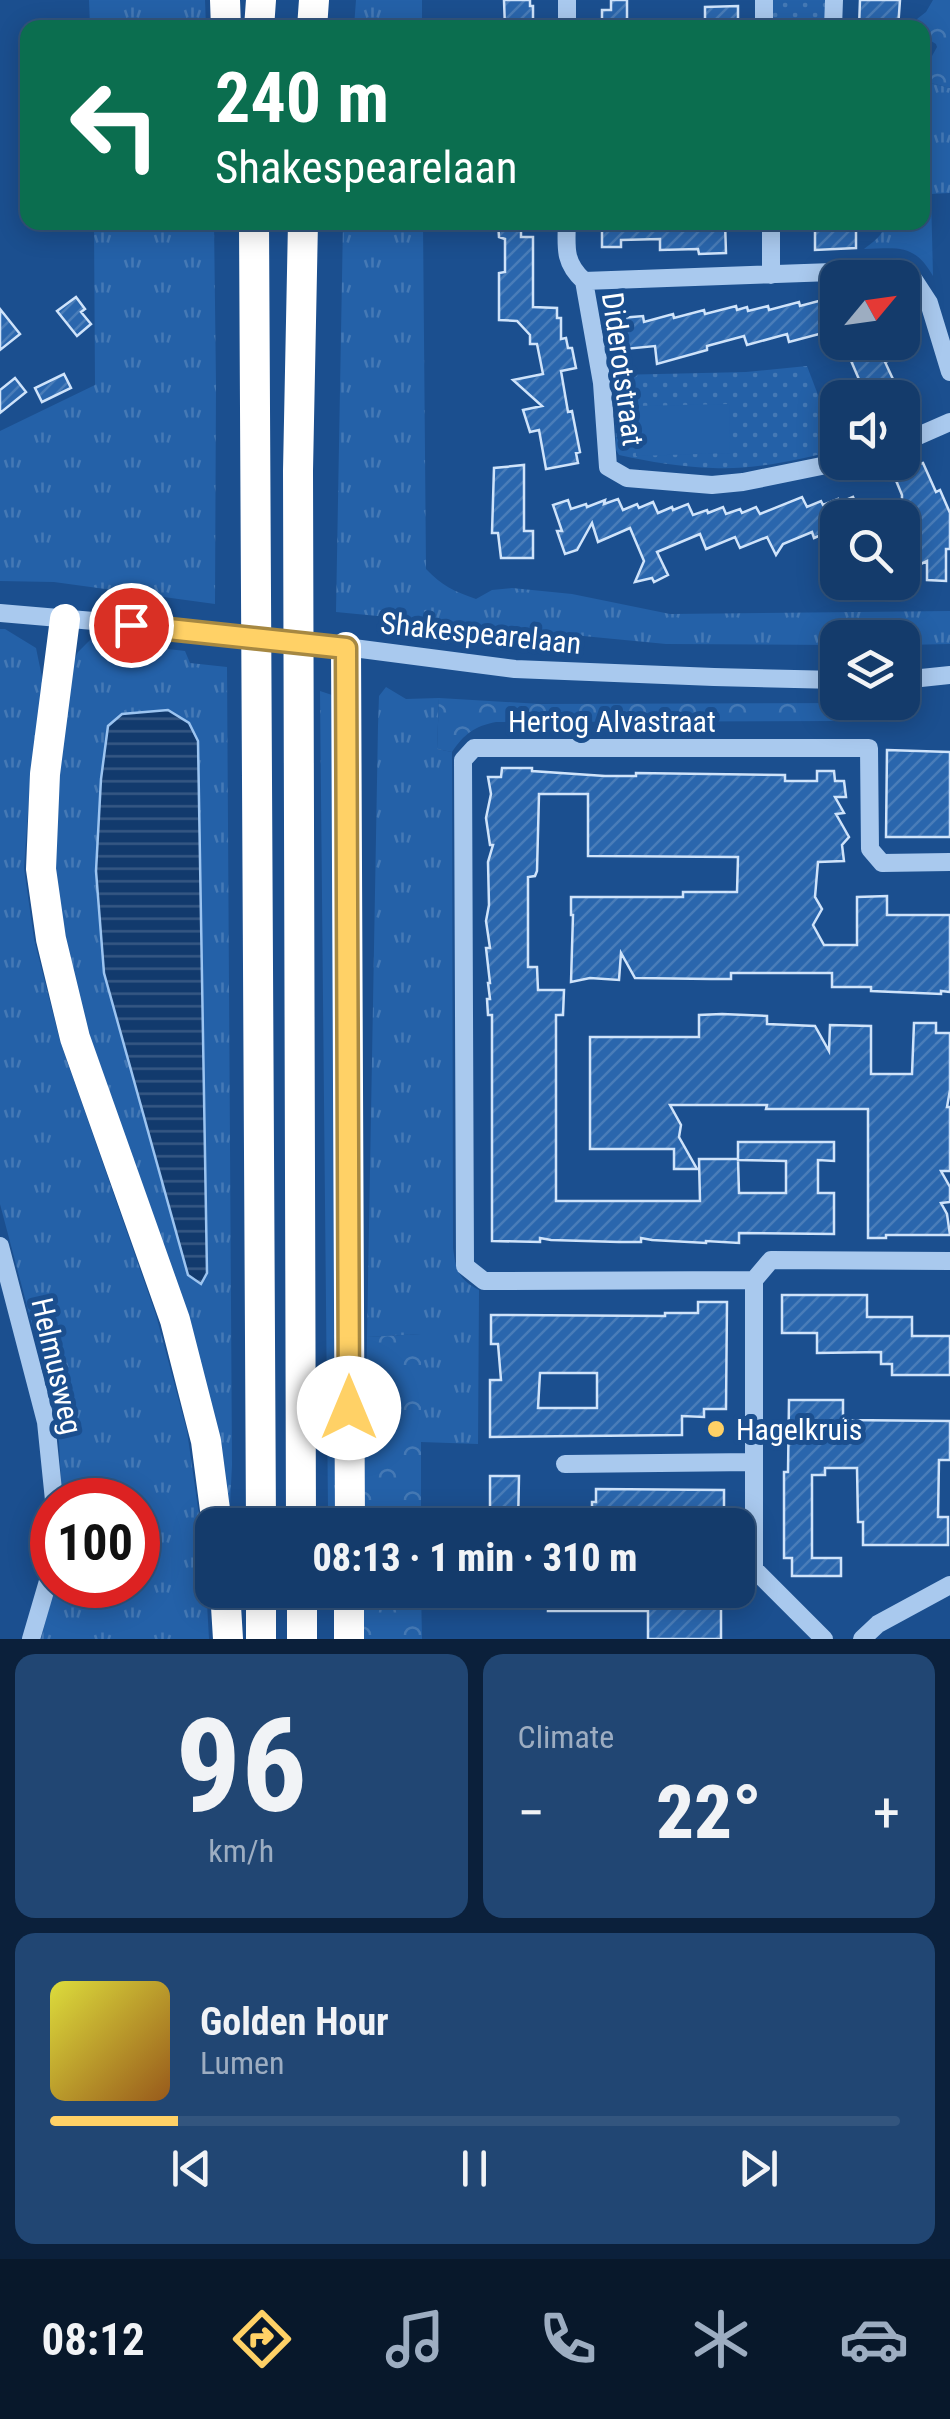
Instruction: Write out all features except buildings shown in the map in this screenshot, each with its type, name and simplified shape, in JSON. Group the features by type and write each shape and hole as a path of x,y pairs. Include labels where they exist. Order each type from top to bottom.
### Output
{"highway":[{"path":"252,230 261,1508"},
{"path":"302,1508 298,471 304,230"},
{"path":"66,620 45,774 41,869 51,939 75,1038 175,1320 206,1440 215,1508"},
{"path":"342,647 350,1508"},
{"path":"226,1608 228,1639"},
{"path":"261,1608 261,1639"},
{"path":"302,1608 302,1639"},
{"path":"349,1639 350,1608"}],"street":[{"path":"566,230 566,252 572,270 584,281 889,270 914,280 930,303 950,372"},
{"path":"771,230 771,274"},
{"name":"Diderotstraat","path":"584,281 602,384 608,467 627,478 712,484 743,482 820,466"},
{"path":"920,435 950,422"},
{"name":"Shakespearelaan","path":"0,614 187,629 516,669 820,680"},
{"path":"920,679 950,676"},
{"path":"920,682 950,685"},
{"name":"Hertog Alvastraat","path":"754,1280 484,1281 465,1266 463,760 474,748 870,748 870,850 882,863 950,862"},
{"name":"Helmusweg","path":"0,1246 46,1422 52,1478"},
{"path":"824,1639 754,1569 754,1280 772,1260 950,1261"},
{"path":"565,1464 754,1462"},
{"path":"862,1639 878,1624 950,1585"},
{"path":"31,1639 40,1608"}],"green space":[{"path":"89,0 205,0 206,20 90,20"},
{"path":"356,0 422,0 422,20 355,20"},
{"path":"771,0 826,0 826,20 770,20"},
{"path":"933,0 950,0 950,88 930,83 930,55 937,47 930,40 930,20 917,19"},
{"path":"930,83 950,88 950,193 931,194 933,276 912,253 896,248 864,249 882,230 930,230"},
{"path":"94,230 214,230 215,604 54,582 0,581 0,431 95,385"},
{"path":"343,230 423,230 426,569 443,584 476,599 492,590 512,588 572,594 670,614 950,611 950,644 920,645 920,620 820,620 820,645 666,644 336,612"},
{"path":"807,366 820,400 820,454 776,464 728,468 690,467 619,455 615,375 746,372"},
{"path":"729,404 730,453 636,456 635,406"},
{"path":"0,629 5,629 36,648 43,682 31,769 24,868 34,939 60,1041 156,1315 187,1431 198,1508 195,1608 207,1608 209,1639 41,1639 49,1608 160,1608 160,1478 61,1478 49,1389 0,1204"},
{"path":"90,640 185,651 190,663 227,667 230,1508 224,1508 85,1034 61,939 53,868 57,776 71,666","holes":["198,740 207,1273 201,1284"]},
{"path":"386,687 406,699 439,698 437,749 452,752 453,1248 459,1273 479,1290 478,1444 421,1442 421,1334 367,1337 378,726 379,696"},
{"path":"320,691 335,696 335,1508 328,1508"},
{"path":"439,698 540,704 820,703 820,720 852,720 496,722 471,732 452,752 437,749"},
{"path":"421,1334 421,1508 364,1508 367,1337"},
{"path":"363,1608 421,1608 422,1639 363,1639"}],"shaded area":[{"path":"168,710 189,723 198,741 207,1273 201,1284 188,1275 104,973 96,871 108,726 122,714"}],"place":[{"name":"Hagelkruis","path":"716,1429"}],"route":[{"path":"131,625 346,648 349,1408"}]}
